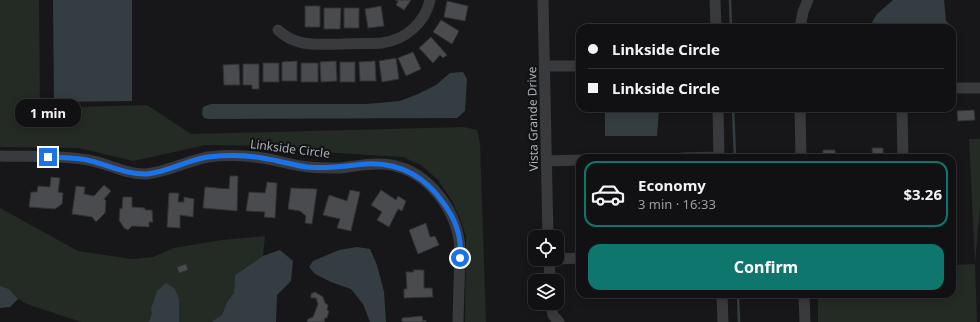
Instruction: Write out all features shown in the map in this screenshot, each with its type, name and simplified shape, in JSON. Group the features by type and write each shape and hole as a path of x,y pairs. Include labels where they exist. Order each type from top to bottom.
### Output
{"street":[{"path":"278,30 286,37 309,44 388,42 401,37 414,28 422,18 430,0"},
{"name":"Vista Grande Drive","path":"543,0 548,230"},
{"path":"715,0 716,24"},
{"path":"801,24 808,0"},
{"path":"545,66 576,66"},
{"path":"956,88 980,88"},
{"path":"718,112 719,154"},
{"path":"800,112 801,154"},
{"path":"902,112 903,154"},
{"name":"Linkside Circle","path":"0,156 73,158 98,162 134,173 146,174 190,161 222,156 245,156 307,167 324,168 380,164 407,171 420,178 438,194 448,209 456,226 460,240 458,322"},
{"path":"546,161 576,160"},
{"path":"564,259 576,258"},
{"path":"722,298 723,322"},
{"path":"804,298 805,322"},
{"path":"552,310 553,315 559,322"}],"shaded area":[{"path":"0,0 39,0 40,108 147,105 191,134 464,127 477,130 480,143 486,322 465,322 466,236 452,201 438,180 421,165 403,157 337,153 276,146 206,145 133,161 79,148 0,147"},
{"path":"53,0 132,0 132,101 54,102"},
{"path":"893,0 944,0 946,21 949,24 874,24 872,22 877,14"},
{"path":"463,72 467,79 465,111 457,118 209,119 204,118 202,114 203,107 211,104 367,104 400,101 436,85 450,73"},
{"path":"605,112 659,112 657,136 605,136"},
{"path":"969,139 980,139 980,206 975,265 977,322 818,322 818,298 956,298 956,265 975,264"},
{"path":"0,208 78,251 132,259 153,257 174,248 222,240 265,236 263,256 235,275 234,293 227,302 222,315 212,322 81,322 27,304 18,299 9,289 0,286"},
{"path":"357,247 370,249 377,265 384,292 386,322 370,322 363,304 351,289 331,282 315,274 309,267 313,261 339,250"},
{"path":"280,250 293,261 291,281 277,295 276,322 212,322 222,315 227,302 234,293 235,275 263,256"},
{"path":"166,283 175,289 179,299 179,322 149,322 152,313 151,309 157,291"},
{"path":"0,286 9,289 18,299 10,307 0,308"}],"building":[{"path":"395,0 411,0 404,10 396,5 398,1"},
{"path":"447,1 468,6 465,21 444,17"},
{"path":"305,6 320,6 320,27 305,27"},
{"path":"381,6 384,26 368,28 365,9"},
{"path":"324,8 341,8 340,29 324,29"},
{"path":"344,8 359,8 359,28 344,28"},
{"path":"441,20 459,31 452,44 433,32"},
{"path":"431,37 447,55 443,58 440,55 433,63 419,48"},
{"path":"413,52 421,69 406,76 398,58"},
{"path":"396,58 399,79 382,82 379,61"},
{"path":"297,61 297,81 282,81 282,62"},
{"path":"336,61 337,81 321,82 320,62"},
{"path":"375,61 376,81 360,81 359,62"},
{"path":"340,62 355,62 355,82 340,82"},
{"path":"263,63 279,63 279,82 263,82"},
{"path":"301,63 318,63 318,82 301,82"},
{"path":"239,64 240,85 224,85 223,65"},
{"path":"243,64 259,64 259,89 252,89 252,85 243,85"},
{"path":"974,110 975,120 958,121 957,111"},
{"path":"872,148 883,148 883,154 873,154"},
{"path":"823,150 835,150 835,154 823,154"},
{"path":"230,176 238,176 237,211 203,208 205,187 229,189"},
{"path":"51,177 60,178 58,192 63,193 62,204 55,209 29,207 31,192 37,192 38,186 50,187"},
{"path":"267,182 277,183 275,218 264,217 265,212 246,211 249,192 265,193"},
{"path":"104,185 111,191 104,199 106,201 105,213 96,222 92,217 72,214 76,186 85,187 84,194 94,196"},
{"path":"291,188 317,189 312,224 305,223 306,216 300,211 288,209"},
{"path":"350,190 360,192 351,231 337,228 340,219 323,215 329,195 347,201"},
{"path":"381,190 396,200 398,196 406,201 402,211 398,209 389,227 377,220 382,212 371,205"},
{"path":"169,193 179,193 178,202 184,202 184,197 194,199 193,217 180,215 180,228 167,227"},
{"path":"123,197 132,197 132,207 152,210 153,222 149,222 149,227 132,226 128,230 124,228 119,220"},
{"path":"426,223 430,237 435,236 439,245 418,254 409,230"},
{"path":"186,264 188,270 179,273 177,267"},
{"path":"413,270 424,270 424,288 432,288 433,297 404,298 404,289 407,289 406,272 414,272"},
{"path":"315,292 323,297 325,303 328,305 327,310 329,311 327,318 325,318 325,322 307,322 308,319 313,317 318,304 316,298 311,298 311,294"},
{"path":"422,316 423,321 426,320 426,322 402,322 402,318"}],"waterway":[{"path":"730,0 731,24"},
{"path":"733,112 735,154"},
{"path":"738,298 739,322"}],"route":[{"path":"48,157 88,160 134,173 146,174 190,161 222,156 262,158 307,167 324,168 340,168 364,164 392,166 407,171 420,178 438,194 448,209 456,226 460,241 460,258"}]}
